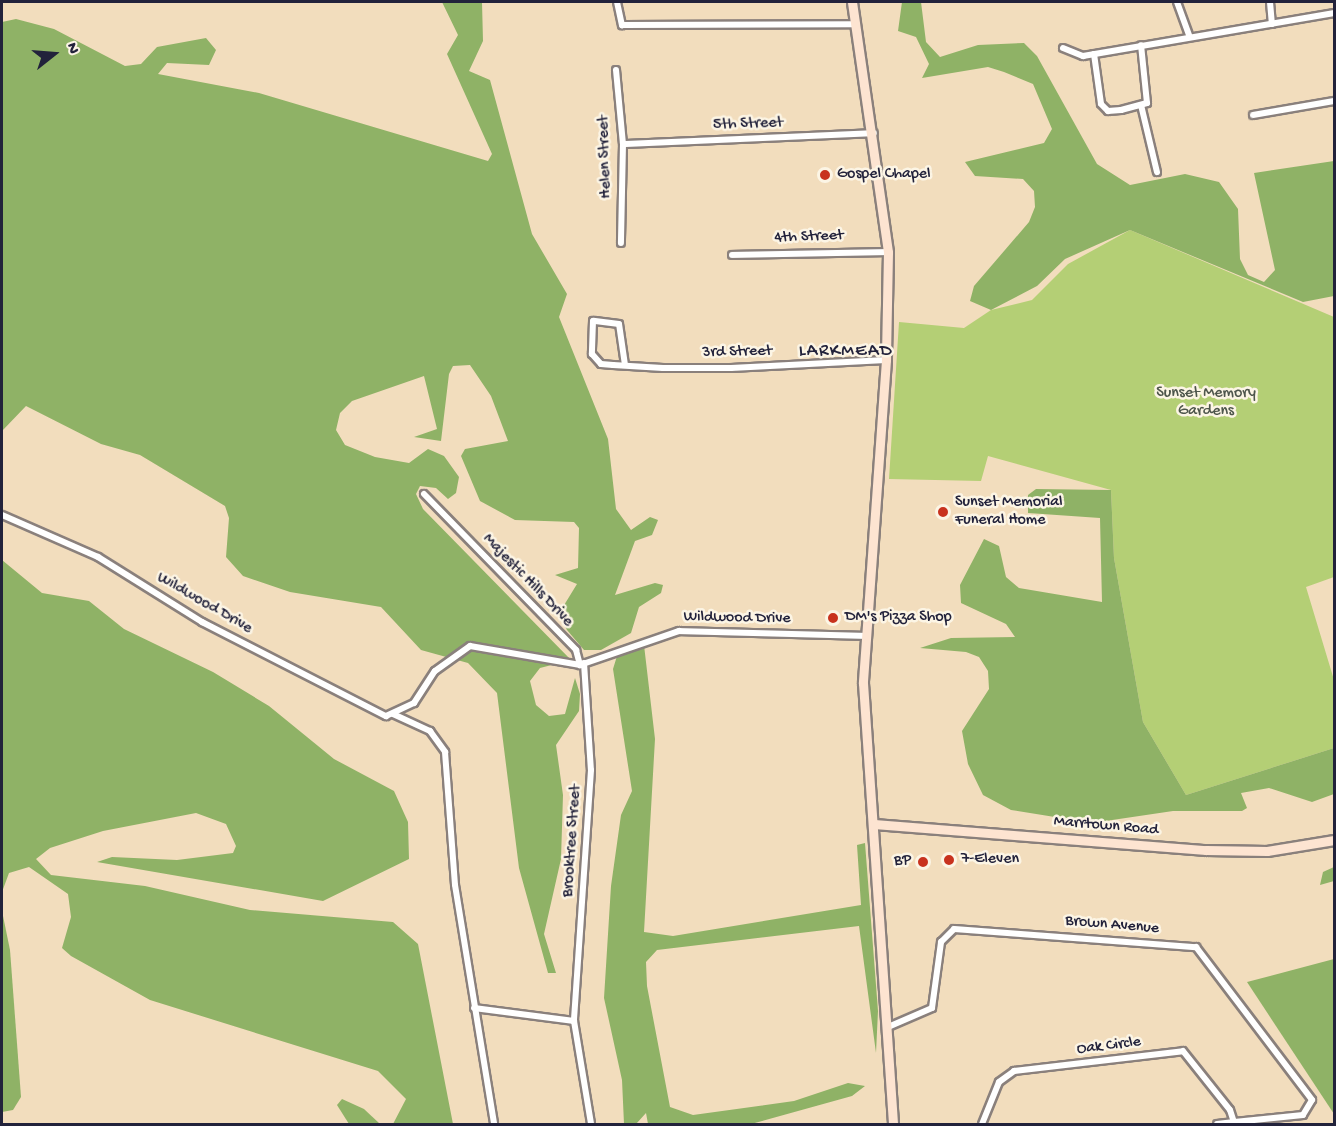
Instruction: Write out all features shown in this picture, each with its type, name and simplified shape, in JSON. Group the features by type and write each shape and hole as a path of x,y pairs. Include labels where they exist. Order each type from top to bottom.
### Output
{"main road":[{"path":"852,2 875,133 888,252 886,360 863,683 893,1125"},
{"name":"Marrtown Road","path":"874,824 1206,850 1267,851 1335,840"}],"street":[{"path":"617,2 622,25 856,24"},
{"path":"1177,2 1190,37"},
{"path":"1270,2 1272,24"},
{"path":"1063,48 1074,55 1094,54 1335,13"},
{"path":"1094,54 1104,109 1141,105 1147,103 1141,45"},
{"name":"Helen Street","path":"616,70 622,144 621,243"},
{"path":"1253,114 1335,100"},
{"path":"1141,105 1157,172"},
{"name":"5th Street","path":"622,144 875,133"},
{"name":"4th Street","path":"732,255 888,252"},
{"name":"3rd Street","path":"625,365 619,324 593,321 595,360 625,365 731,368 886,360"},
{"name":"Majestic Hills Drive","path":"424,494 576,650 582,664"},
{"name":"Wildwood Drive","path":"2,515 98,557 202,622 430,731 445,752 455,885 494,1125"},
{"name":"Wildwood Drive","path":"392,714 414,703 435,671 470,646 582,664 680,631 866,636"},
{"name":"Brooktree Street","path":"574,1021 591,770 582,664"},
{"name":"Brown Avenue","path":"888,1027 910,1022 932,1008 941,942 954,929 1196,947 1307,1091 1308,1112 1234,1122"},
{"path":"474,1008 574,1021 591,1125"},
{"name":"Oak Circle","path":"982,1125 999,1082 1014,1071 1183,1051 1234,1122"},
{"path":"1217,1125 1234,1122"}],"green space":[{"path":"442,2 482,2 483,41 469,71 490,80 532,234 567,294 559,317 608,439 616,509 631,530 650,517 658,520 652,535 635,541 615,595 655,583 663,585 661,593 639,607 631,633 601,650 584,650 567,630 558,615 577,584 555,575 578,568 579,528 574,522 515,520 480,501 461,456 465,449 508,441 491,396 470,365 453,366 449,374 441,441 414,437 437,429 424,376 352,401 340,413 336,430 345,445 375,457 409,463 428,449 444,456 459,477 456,493 448,499 436,488 420,486 416,494 423,509 571,660 540,668 530,681 536,705 549,716 565,714 575,678 580,694 579,711 556,745 563,795 561,859 544,934 556,973 548,973 519,868 497,693 468,663 421,650 381,607 290,592 243,576 226,557 229,518 225,506 140,455 101,444 26,406 2,431 2,22 16,19 54,29 125,66 141,64 157,47 206,38 216,50 209,65 167,63 158,74 259,93 488,161 492,154 447,54 458,35"},
{"path":"902,2 921,2 926,42 940,57 978,45 1024,43 1037,56 1097,164 1130,185 1185,174 1219,182 1238,209 1240,259 1248,275 1264,282 1275,270 1254,173 1334,161 1334,296 1303,302 1130,230 1065,259 1037,286 991,310 970,301 974,286 1029,222 1035,207 1034,191 1023,179 975,176 965,162 1044,143 1052,129 1033,84 1004,72 988,67 922,78 929,64 916,37 898,31"},
{"name":"Sunset Memory Gardens","path":"1130,230 1334,317 1334,577 1306,587 1334,680 1334,748 1186,795 1143,722 1114,558 1111,490 988,456 981,481 889,479 899,322 964,328 991,310 1032,300 1068,264"},
{"path":"1036,489 1111,490 1114,558 1143,722 1186,795 1334,748 1334,794 1312,802 1269,788 1241,793 1247,808 1242,811 1173,811 1092,823 1011,810 983,795 968,764 962,731 989,689 988,671 979,657 966,652 920,648 951,638 1015,637 1006,624 961,603 960,585 984,539 999,546 1006,577 1019,588 1102,602 1100,518 1028,513 1028,495"},
{"path":"2,560 42,593 89,601 124,629 213,672 269,706 334,759 394,791 408,822 409,859 323,901 97,862 112,857 177,860 233,853 236,846 226,824 196,813 103,831 50,848 36,859 51,875 145,886 250,910 393,922 418,944 453,1124 393,1124 406,1099 378,1071 150,1000 71,956 62,948 71,917 68,894 29,867 9,873 2,892"},
{"path":"644,645 655,739 644,932 673,936 861,905 857,845 865,843 878,1011 876,1053 859,926 657,950 646,962 647,986 670,1107 693,1115 794,1101 848,1083 865,1086 852,1096 751,1124 648,1124 646,1113 636,1124 624,1124 622,1080 604,998 611,886 621,815 632,791 613,669 617,656"},
{"path":"1334,867 1334,881 1320,885 1323,872"},
{"path":"2,911 10,950 21,1097 13,1110 2,1112"},
{"path":"1334,959 1334,1114 1247,982"},
{"path":"342,1099 364,1109 380,1124 349,1124 337,1105"}],"place":[{"name":"Gospel Chapel","path":"825,175"},
{"name":"Sunset Memorial Funeral Home","path":"943,512"},
{"name":"DM's Pizza Shop","path":"833,618"},
{"name":"7-Eleven","path":"949,860"},
{"name":"BP","path":"923,862"}],"district":[{"name":"LARKMEAD","path":"846,352"}]}
